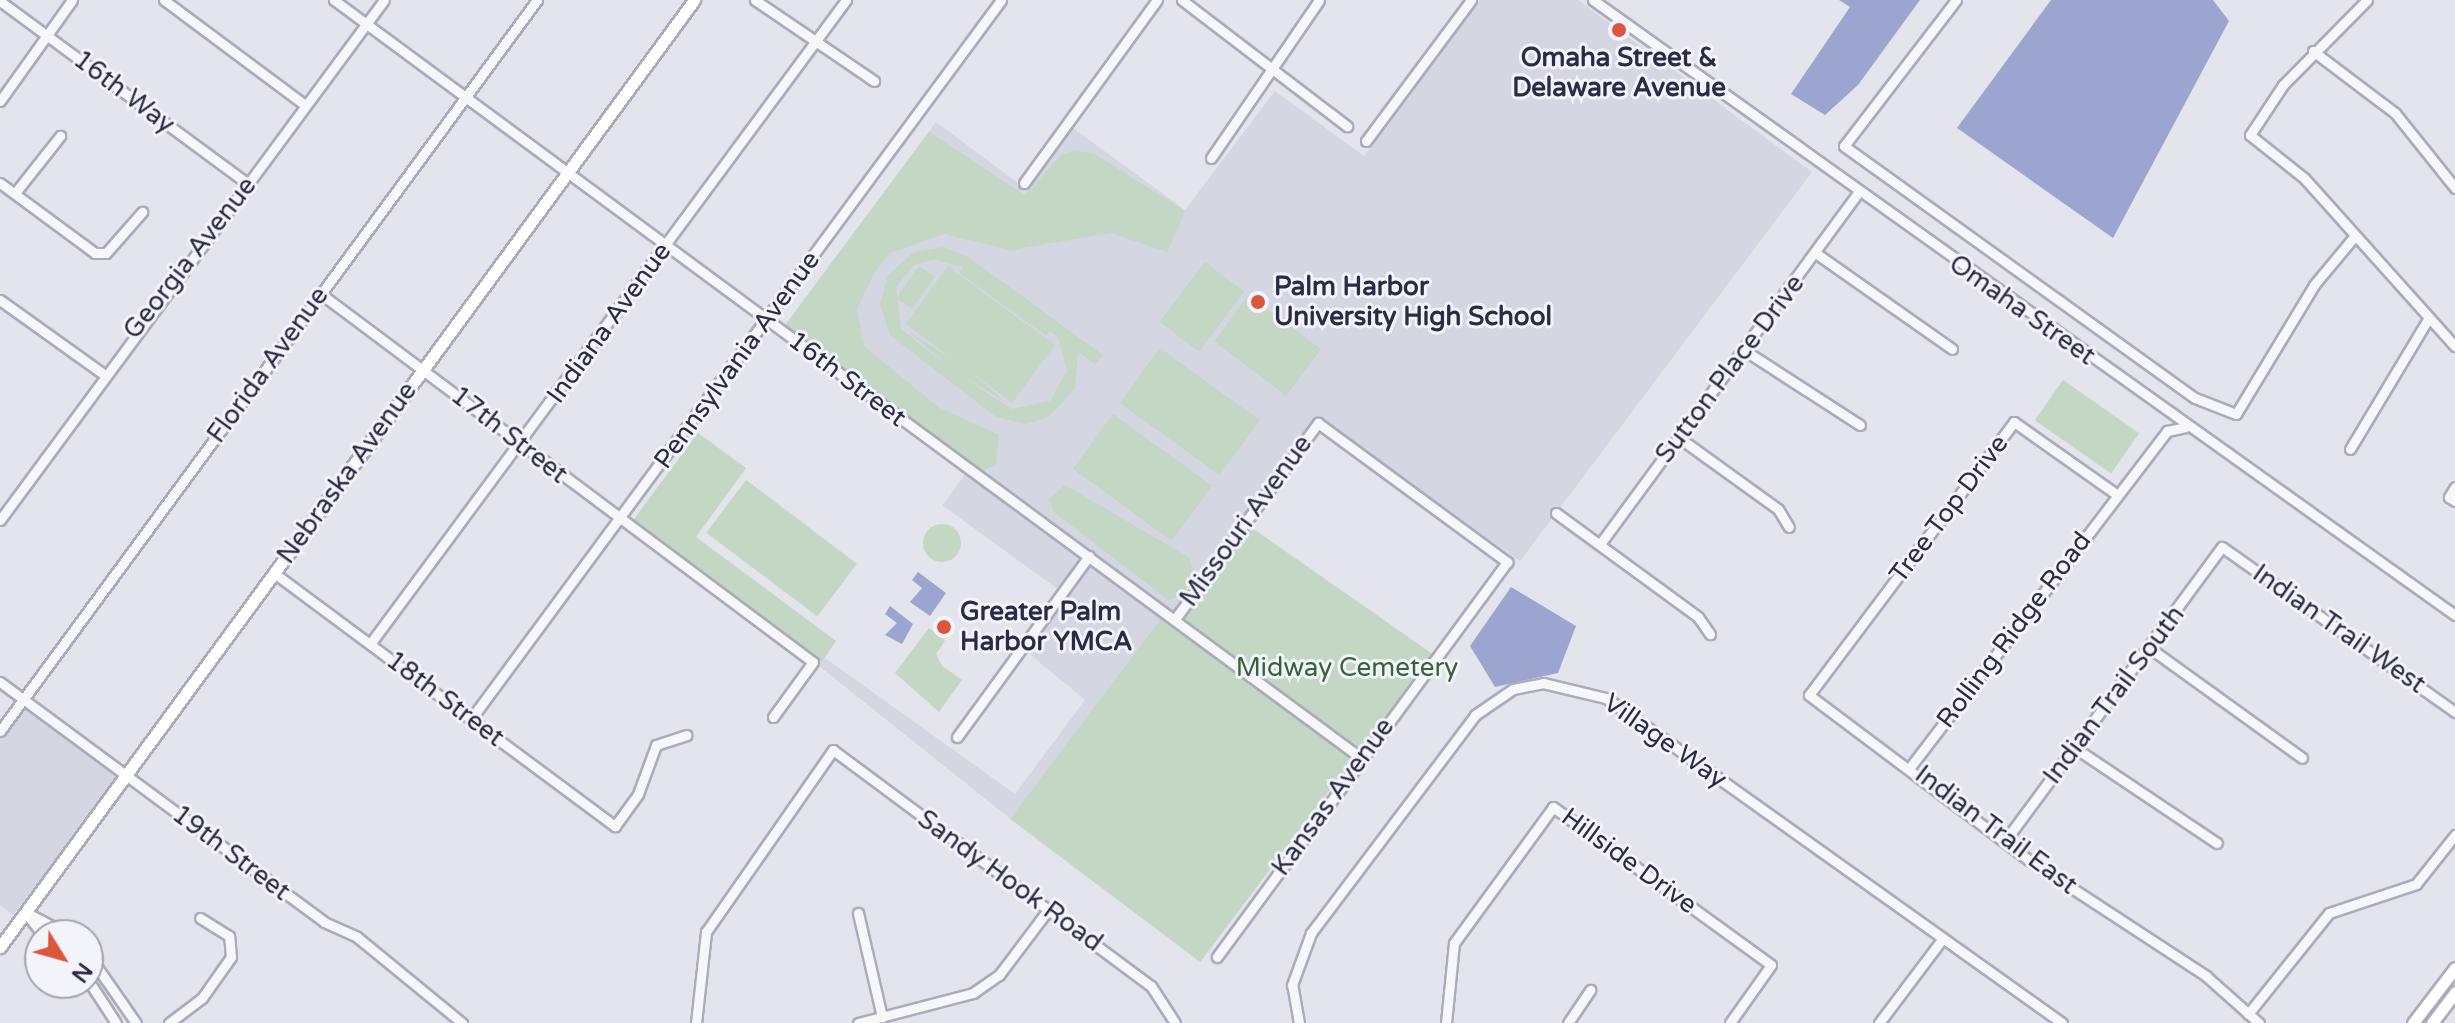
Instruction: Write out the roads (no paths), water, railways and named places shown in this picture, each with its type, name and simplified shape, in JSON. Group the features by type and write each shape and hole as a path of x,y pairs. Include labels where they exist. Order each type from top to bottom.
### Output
{"main road":[{"name":"Nebraska Avenue","path":"0,947 694,0"},
{"path":"2413,1023 2455,968"},
{"path":"2432,1023 2455,992"}],"street":[{"path":"0,101 72,0"},
{"path":"164,0 305,105"},
{"name":"16th Street","path":"334,0 1361,758"},
{"name":"Georgia Avenue","path":"0,520 102,373 248,184 384,0"},
{"name":"Florida Avenue","path":"0,731 537,0"},
{"path":"755,0 814,44 874,81"},
{"name":"Indiana Avenue","path":"370,644 846,0"},
{"name":"Pennsylvania Avenue","path":"471,719 1001,0"},
{"path":"1024,183 1157,0"},
{"path":"1182,0 1347,126"},
{"path":"1211,158 1319,0"},
{"path":"1366,141 1471,0"},
{"name":"Omaha Street","path":"1593,0 1858,193 2455,615"},
{"path":"1956,0 1844,146 2195,398 2236,414 2314,285 2353,238"},
{"path":"2367,0 2313,51 2250,135 2304,178 2427,321 2455,346"},
{"name":"16th Way","path":"0,1 248,184"},
{"path":"2313,51 2395,113 2455,188"},
{"path":"15,193 60,136"},
{"path":"0,183 95,253 106,253 142,212"},
{"name":"Sutton Place Drive","path":"1600,544 1817,254 1858,193"},
{"path":"1817,254 1952,349"},
{"name":"17th Street","path":"321,294 619,520 813,662 773,717"},
{"path":"0,300 102,373"},
{"path":"2350,449 2427,321"},
{"path":"1744,350 1860,425"},
{"name":"Tree Top Drive","path":"1809,695 2014,422 2116,494"},
{"name":"Missouri Avenue","path":"1175,619 1318,423 1507,562"},
{"name":"Rolling Ridge Road","path":"1911,766 2167,431 2186,427"},
{"path":"1678,437 1778,509 1789,527"},
{"path":"2455,487 2449,497 2455,501"},
{"path":"1556,513 1698,617 1710,634"},
{"name":"Indian Trail South","path":"2005,841 2078,750 2222,547"},
{"name":"Indian Trail West","path":"2222,547 2455,712"},
{"path":"957,737 1089,556"},
{"name":"Kansas Avenue","path":"1217,957 1507,562"},
{"name":"18th Street","path":"274,573 615,826 638,794 656,745 686,735"},
{"path":"2151,649 2302,758"},
{"name":"19th Street","path":"0,682 127,773 324,922 357,937 462,1023"},
{"name":"Village Way","path":"1299,1023 1292,985 1311,933 1475,715 1513,689 1543,683 1606,698 2062,1023"},
{"name":"Indian Trail East","path":"1809,695 1911,766 2005,841 2182,959 2259,1023"},
{"name":"Sandy Hook Road","path":"696,1023 706,932 833,750 1151,986 1175,1023"},
{"path":"2078,750 2217,843"},
{"name":"Hillside Drive","path":"1446,1023 1454,943 1553,807 1771,965 1730,1023"},
{"path":"2248,1014 2329,913 2416,884 2455,835"},
{"path":"858,1023 973,993 999,975 1048,910"},
{"path":"25,912 30,919"},
{"path":"25,912 38,919"},
{"path":"858,913 882,1017"},
{"path":"169,1023 202,998 231,957 229,936 200,918"},
{"path":"1879,1023 1943,938"},
{"path":"104,977 136,1023"},
{"path":"1568,1023 1590,990"},
{"path":"100,999 116,1023"}],"water":[{"path":"1839,0 1920,0 1858,85 1825,115 1791,94 1850,7"},
{"path":"2051,0 2213,0 2229,21 2113,238 1957,128"},
{"path":"918,572 946,593 930,616 910,602 922,588 912,580"},
{"path":"1511,587 1576,626 1558,673 1495,687 1470,646"},
{"path":"890,606 913,624 902,644 885,635 897,623 885,614"}],"place":[{"name":"Omaha Street & Delaware Avenue","path":"1619,30"},
{"name":"Palm Harbor University High School","path":"1258,302"},
{"name":"Greater Palm Harbor YMCA","path":"944,627"}],"park label":[{"name":"Midway Cemetery","path":"1347,668"}]}
